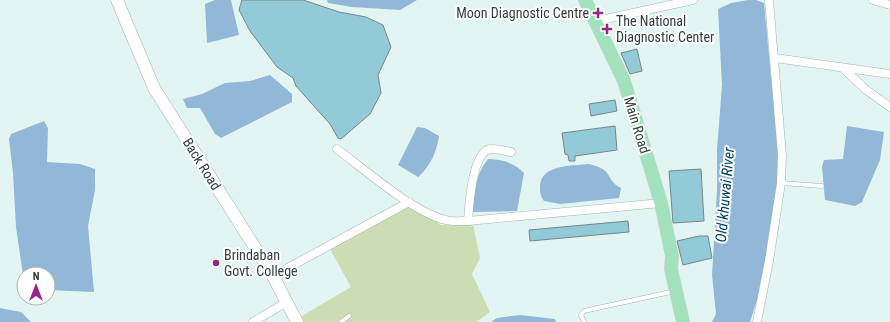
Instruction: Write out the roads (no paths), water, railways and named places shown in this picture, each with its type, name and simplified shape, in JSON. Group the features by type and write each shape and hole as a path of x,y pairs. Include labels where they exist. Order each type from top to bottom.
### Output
{"main road":[{"name":"Main Road","path":"586,0 624,81 661,203 672,256 671,269 677,290 682,322"},
{"name":"Main Road","path":"672,256 679,267 690,322"}],"street":[{"name":"Back Road","path":"117,0 154,88 273,276 297,322"},
{"path":"596,21 693,0"},
{"path":"757,322 769,261 781,183 782,155 769,0"},
{"path":"873,0 890,5"},
{"path":"775,58 890,74"},
{"path":"843,68 865,89 890,107"},
{"path":"337,149 409,202 431,215 446,220 468,221 661,203"},
{"path":"468,221 469,197 480,158 484,152 489,150 512,152"},
{"path":"273,276 409,202"},
{"path":"253,322 287,302"}],"lane":[{"path":"781,183 822,186"},
{"path":"584,322 581,315 584,311 677,290"},
{"path":"340,322 348,316"}],"water":[{"path":"215,0 231,0 239,35 207,43 205,4"},
{"path":"327,0 417,0 400,10 352,7 328,3"},
{"name":"Old khuwai River","path":"756,0 764,3 780,172 760,291 750,322 712,322 716,314 712,275 717,190 717,150 722,85 718,9 731,3"},
{"path":"270,75 292,94 292,102 221,138 215,134 200,108 187,108 183,99 202,94 225,83 250,81"},
{"path":"44,121 48,128 47,162 80,164 95,169 95,190 88,226 94,292 56,290 56,266 22,266 16,227 13,173 9,139 11,134"},
{"path":"847,126 884,132 880,160 862,202 855,206 825,200 822,167 824,160 843,159"},
{"path":"417,127 425,128 439,136 437,147 432,158 418,177 398,165"},
{"path":"488,159 508,162 524,173 517,211 473,212 476,184 480,172"},
{"path":"589,164 603,169 612,181 621,188 619,198 560,204 544,201 540,194 540,186 542,179 546,174 552,170 567,166"},
{"path":"0,308 21,312 31,322 0,322"},
{"path":"520,315 555,319 556,322 491,322 497,318"}],"place":[{"name":"Moon Diagnostic Centre","path":"598,13"},
{"name":"The National Diagnostic Center","path":"607,29"},
{"name":"Brindaban Govt. College","path":"216,263"}]}
